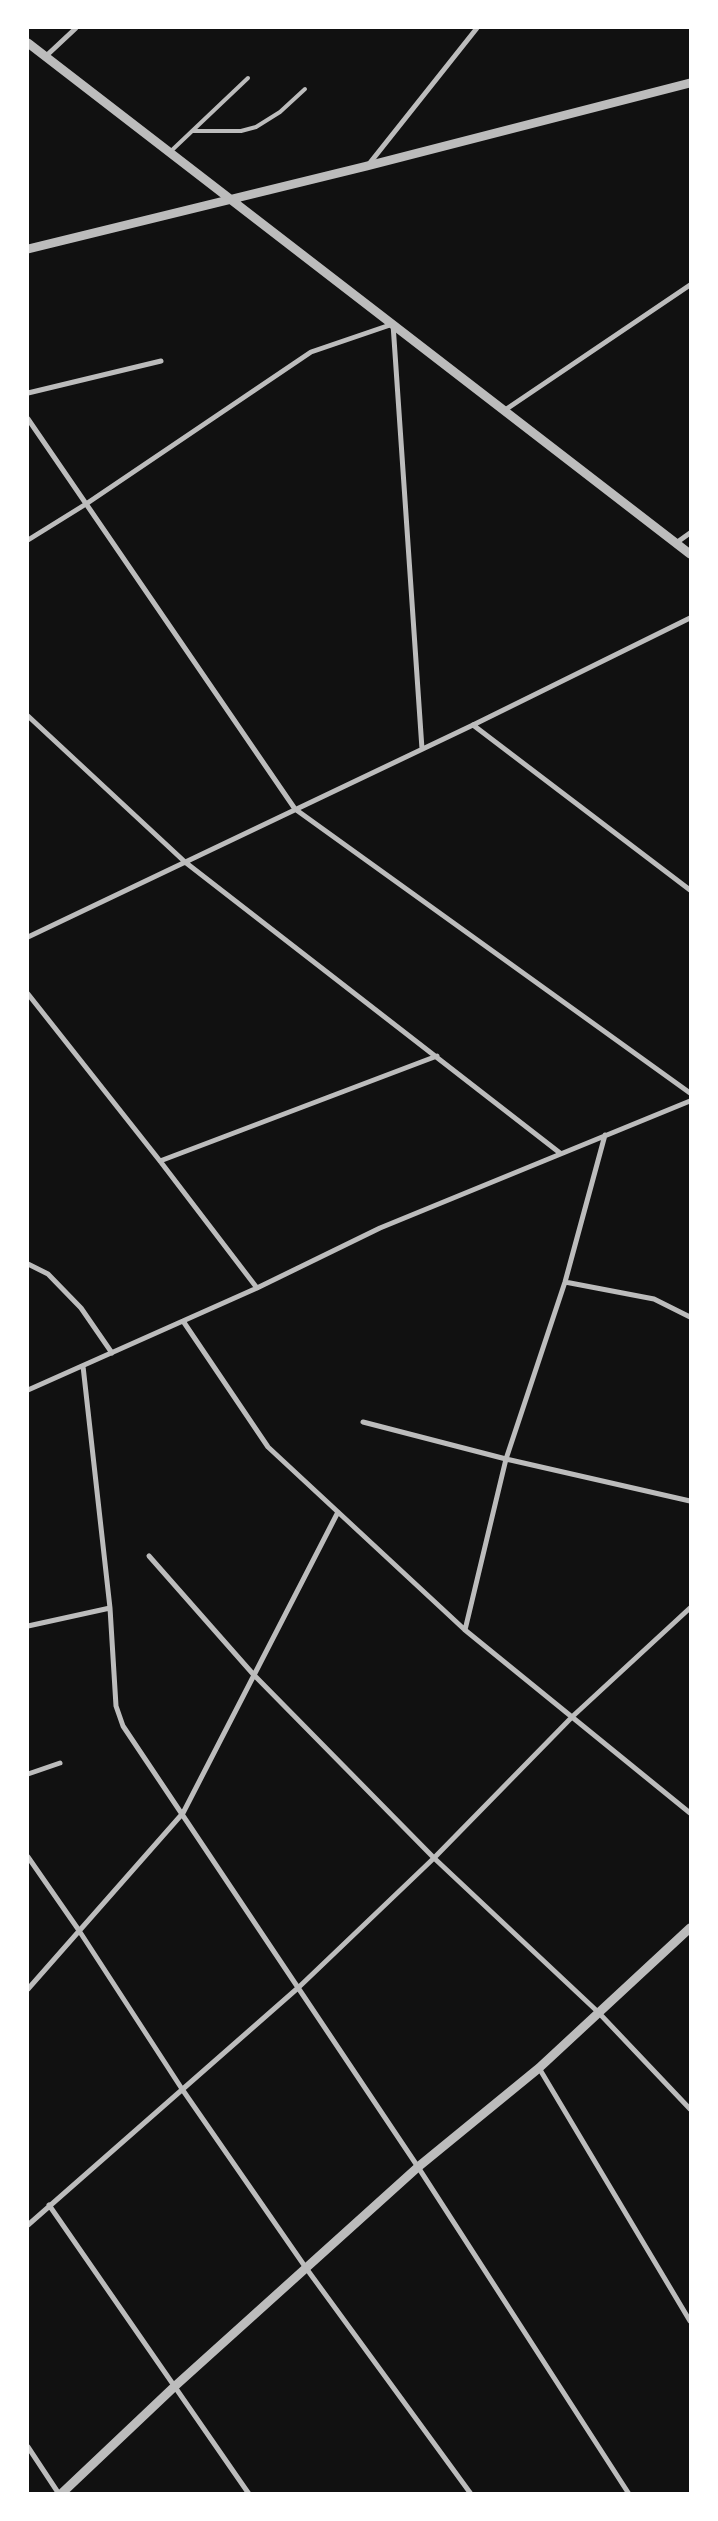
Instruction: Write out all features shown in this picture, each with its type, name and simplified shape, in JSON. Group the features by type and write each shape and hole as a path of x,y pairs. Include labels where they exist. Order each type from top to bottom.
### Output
{"street":[{"path":"45,57 76,28"},
{"path":"367,166 477,28"},
{"path":"28,43 690,554"},
{"path":"28,250 690,83"},
{"path":"505,410 690,285"},
{"path":"28,540 86,504 311,352 393,324"},
{"path":"393,324 422,749"},
{"path":"28,393 161,361"},
{"path":"28,419 295,810 690,1093"},
{"path":"676,543 690,533"},
{"path":"28,936 473,725 690,618"},
{"path":"28,716 185,862 560,1153"},
{"path":"473,725 690,890"},
{"path":"28,994 160,1161 257,1288"},
{"path":"160,1161 437,1056"},
{"path":"28,1390 257,1288 380,1228 690,1101"},
{"path":"465,1630 506,1459 565,1282 605,1135"},
{"path":"28,1264 48,1274 80,1308 112,1353"},
{"path":"565,1282 654,1298 690,1318"},
{"path":"183,1321 268,1447 465,1630 690,1813"},
{"path":"83,1366 110,1608 116,1706 122,1726 183,1813 418,2167 629,2494"},
{"path":"363,1422 506,1459 690,1502"},
{"path":"28,1989 78,1929 183,1813 338,1512"},
{"path":"149,1556 253,1674 434,1858 598,2012 690,2108"},
{"path":"28,1626 110,1608"},
{"path":"28,2225 298,1987 434,1858 573,1716 690,1608"},
{"path":"28,1774 60,1763"},
{"path":"28,1857 78,1929 182,2089 306,2268 471,2494"},
{"path":"28,2447 60,2494 174,2387 418,2167 539,2068 690,1928"},
{"path":"539,2068 690,2321"},
{"path":"49,2205 249,2494"}],"lane":[{"path":"170,152 248,78"},
{"path":"192,131 241,131 256,127 280,112 305,89"}]}
